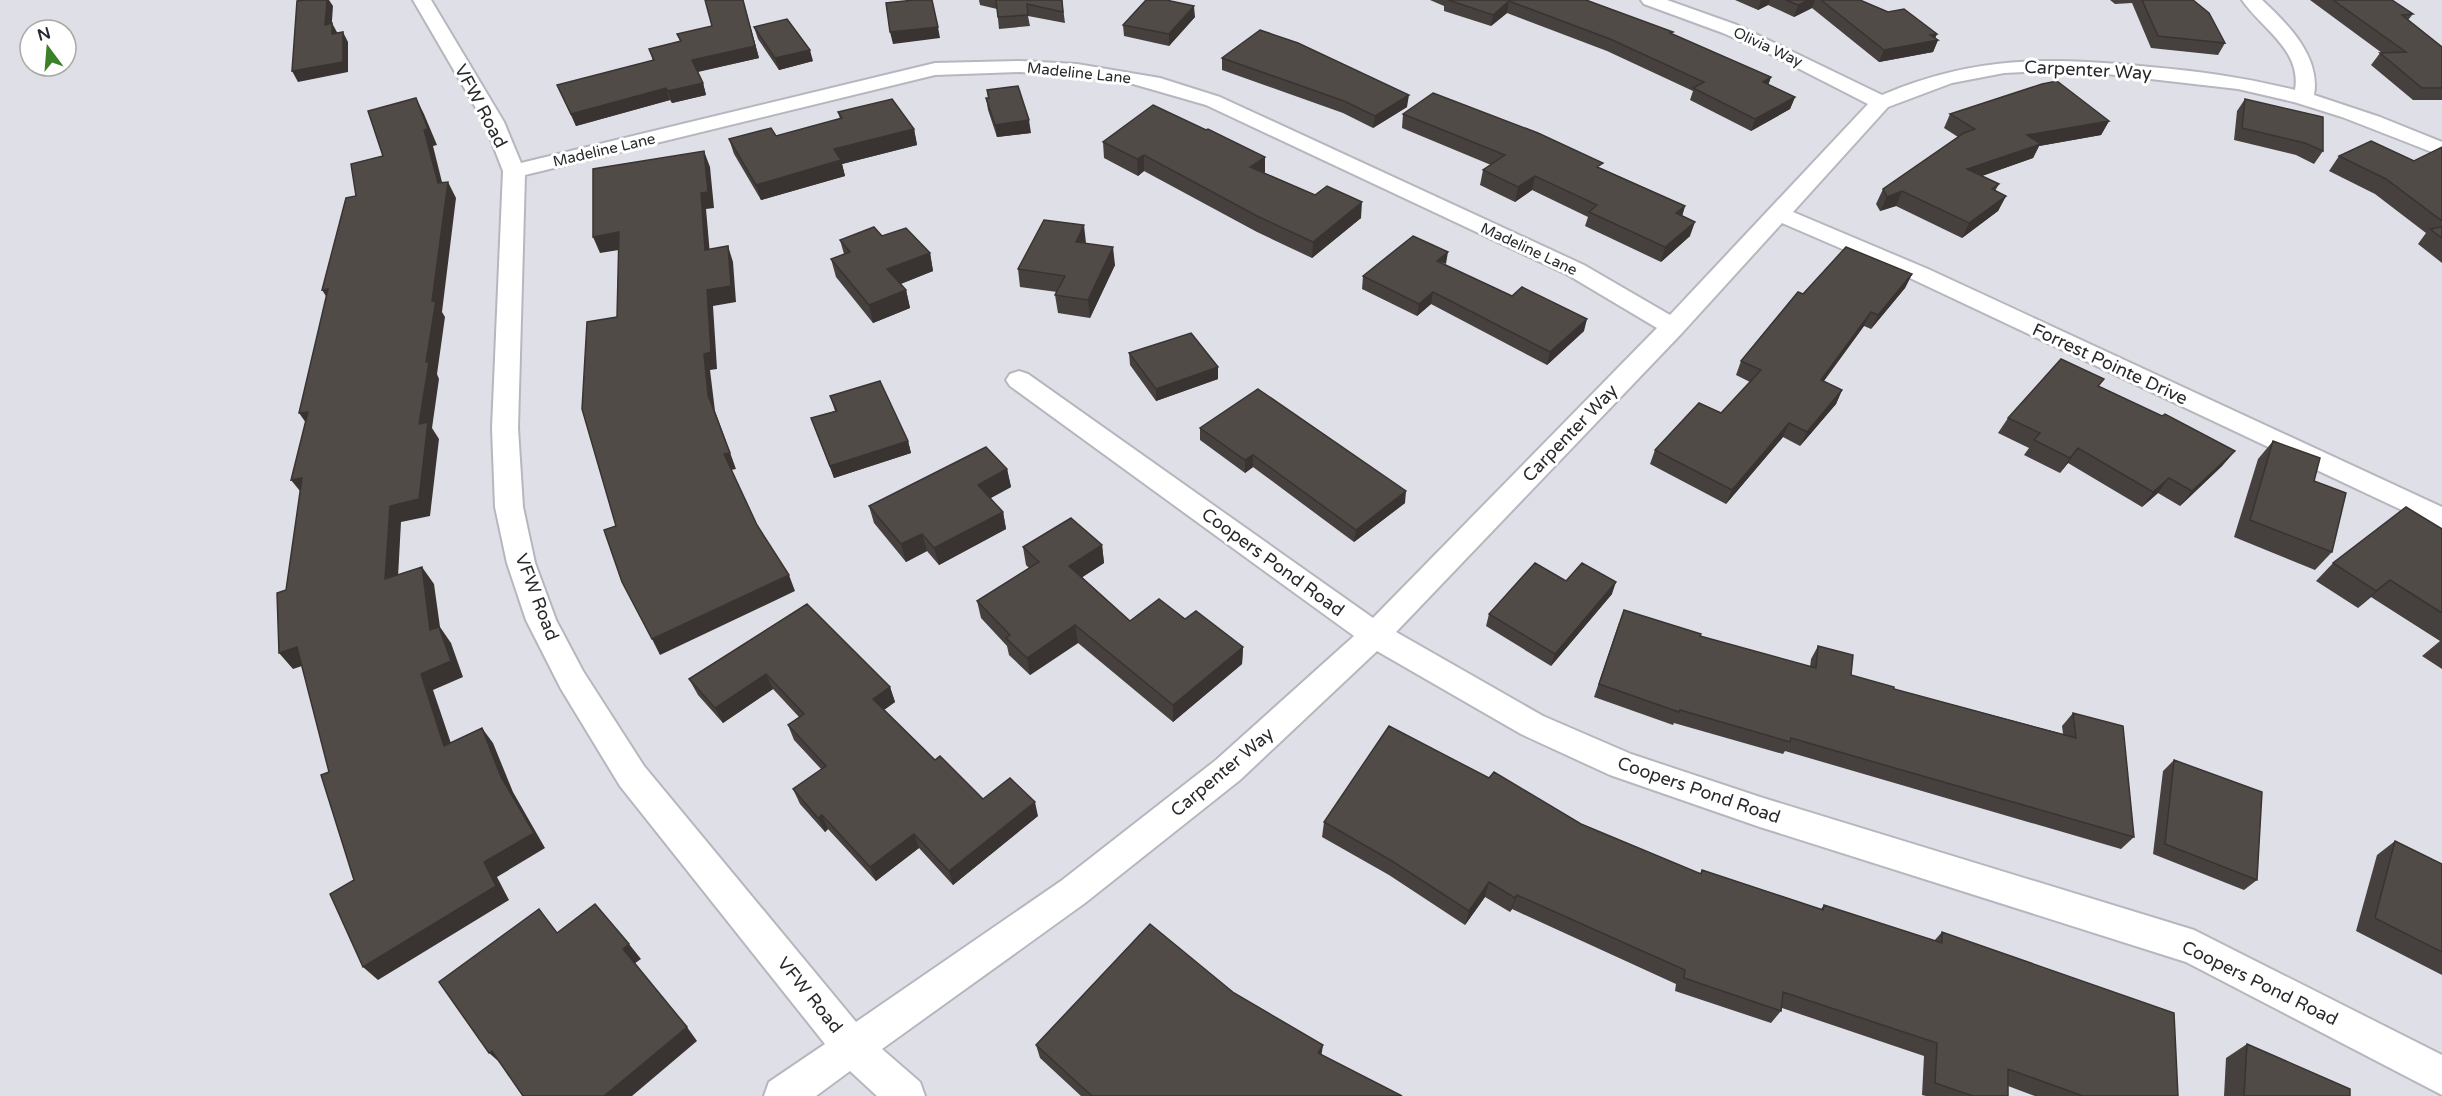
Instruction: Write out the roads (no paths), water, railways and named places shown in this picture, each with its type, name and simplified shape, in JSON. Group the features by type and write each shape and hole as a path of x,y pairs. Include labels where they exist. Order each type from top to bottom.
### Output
{"street":[{"name":"VFW Road","path":"422,0 494,122 514,171 505,428 509,507 521,562 542,620 572,680 632,776 852,1047 906,1096"},
{"name":"Olivia Way","path":"1650,0 1758,41 1881,103"},
{"path":"2251,0 2264,11 2299,56 2306,79 2303,98"},
{"name":"Madeline Lane","path":"514,171 935,69 990,65 1104,73 1161,84 1213,101 1576,270 1673,327"},
{"name":"Carpenter Way","path":"783,1096 1073,892 1228,770 1376,635 1673,327 1881,103 1915,88 1955,76 2014,67 2051,65 2184,76 2252,86 2303,98 2388,127 2442,150"},
{"name":"Forrest Pointe Drive","path":"1777,213 1920,274 2442,519"},
{"name":"Coopers Pond Road","path":"1019,380 1376,635 1532,725 1622,765 1760,812 2194,947 2442,1076"}]}
